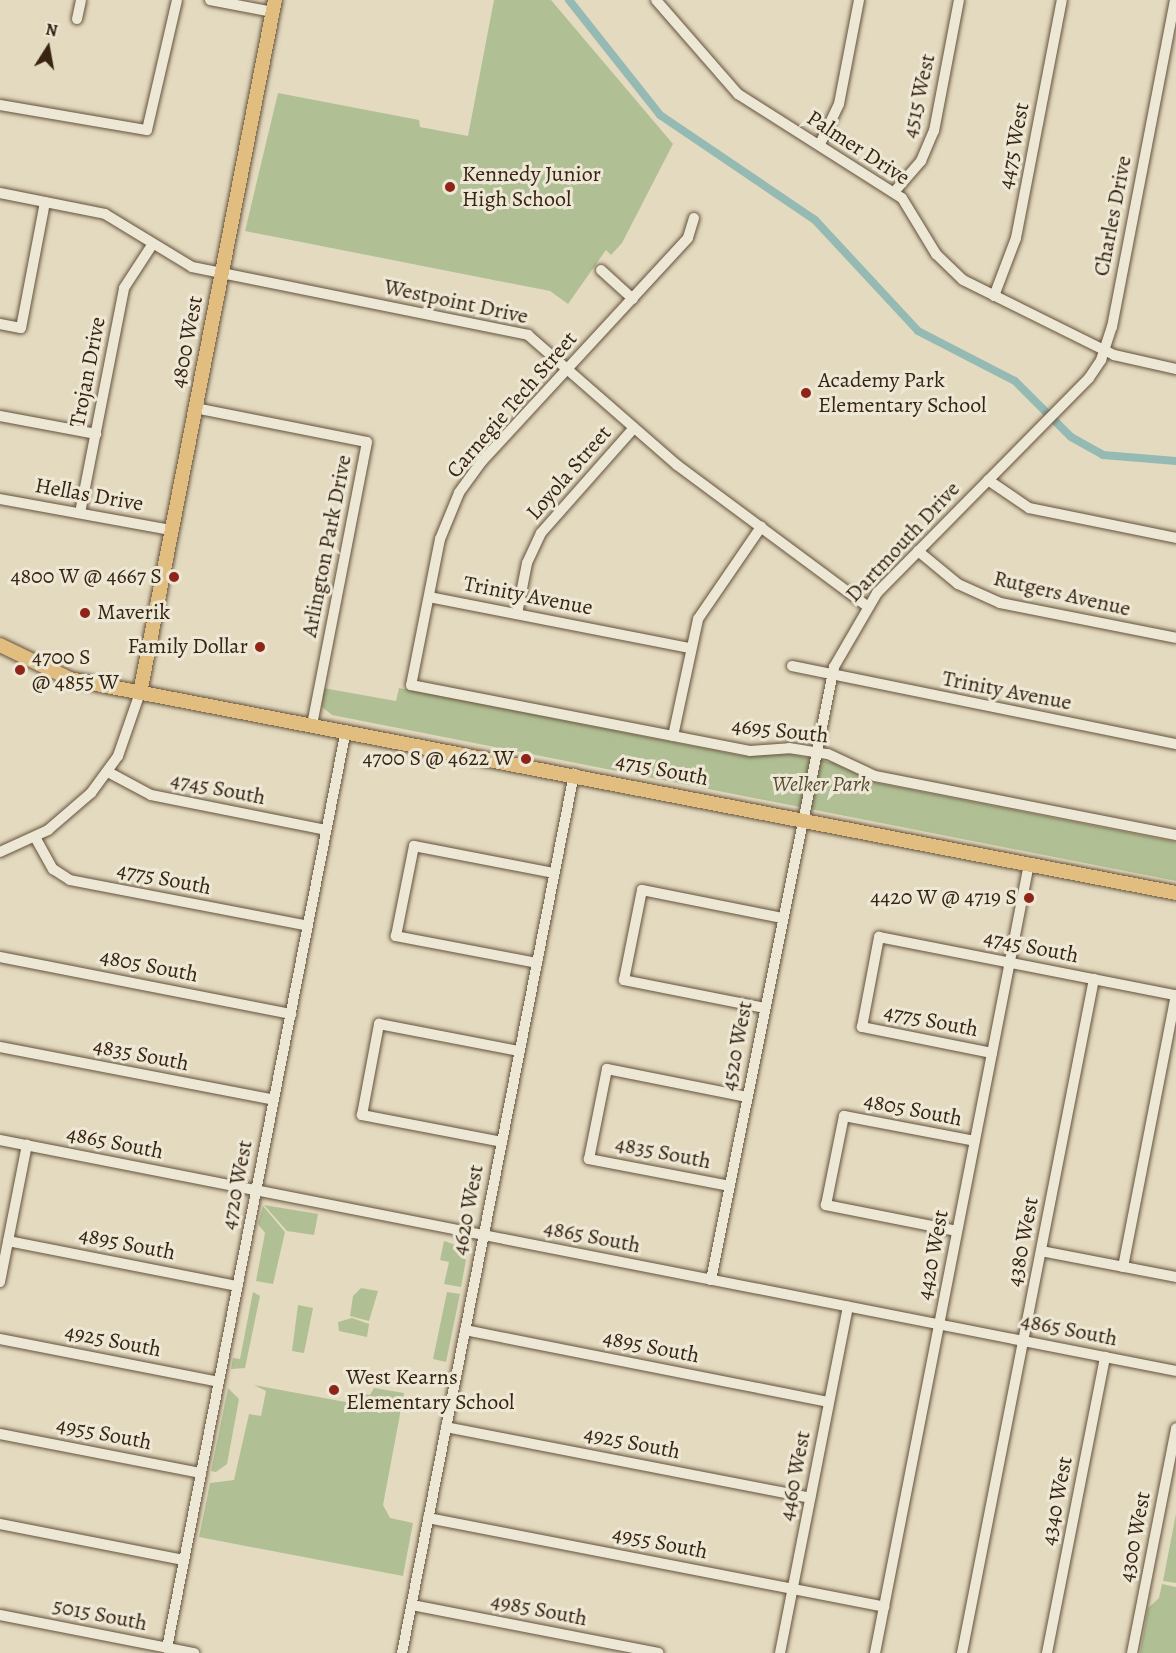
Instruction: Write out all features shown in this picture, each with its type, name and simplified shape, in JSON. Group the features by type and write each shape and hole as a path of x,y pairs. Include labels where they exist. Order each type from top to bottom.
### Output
{"main road":[{"name":"4800 West","path":"140,693 274,6"},
{"name":"4715 South","path":"0,645 59,676 574,774 1176,893"}],"street":[{"path":"77,20 81,0"},
{"path":"0,105 147,130 177,0"},
{"path":"210,0 274,6"},
{"name":"Palmer Drive","path":"656,0 738,94 895,191 949,268 994,297 1105,351 1176,369"},
{"path":"820,144 839,104 859,0"},
{"name":"4515 West","path":"895,191 921,161 934,131 959,0"},
{"name":"4475 West","path":"994,297 1016,238 1062,0"},
{"name":"Charles Drive","path":"1052,416 1089,378 1105,351 1175,0"},
{"name":"Westpoint Drive","path":"0,193 105,214 178,262 221,274 515,331 541,342 634,428 867,606"},
{"path":"0,324 21,328 45,202"},
{"name":"Carnegie Tech Street","path":"411,685 440,539 459,493 568,368 688,238 694,218"},
{"name":"Trojan Drive","path":"80,513 126,283 152,245"},
{"path":"602,270 633,299"},
{"name":"Arlington Park Drive","path":"195,408 367,442 312,724"},
{"path":"0,416 96,434"},
{"name":"Dartmouth Drive","path":"802,819 831,676 867,606 918,551 1052,416"},
{"name":"Loyola Street","path":"517,614 527,563 541,533 634,428"},
{"path":"988,480 1029,508 1176,538"},
{"name":"Hellas Drive","path":"0,499 171,530"},
{"path":"673,736 690,648 705,605 761,527"},
{"name":"Rutgers Avenue","path":"918,551 958,584 1000,603 1176,638"},
{"name":"Trinity Avenue","path":"429,597 690,648"},
{"name":"Trinity Avenue","path":"792,666 831,676 1176,744"},
{"name":"4695 South","path":"411,685 750,751 815,752 875,776 1176,835"},
{"path":"0,852 35,837 71,813 108,772 140,693"},
{"name":"4720 West","path":"167,1648 346,730"},
{"name":"4745 South","path":"108,772 151,795 326,830"},
{"name":"4620 West","path":"402,1653 574,774"},
{"name":"4520 West","path":"711,1280 802,819"},
{"name":"4775 South","path":"35,837 53,869 70,880 308,926"},
{"path":"537,963 396,936 414,846 554,873"},
{"name":"4420 West","path":"875,1653 1029,864"},
{"path":"765,1008 624,980 642,890 782,918"},
{"name":"4745 South","path":"862,1027 879,937 1176,995"},
{"name":"4805 South","path":"0,957 291,1014"},
{"name":"4380 West","path":"962,1653 1094,979"},
{"path":"1122,1267 1176,995"},
{"path":"502,1142 362,1115 379,1024 519,1051"},
{"name":"4775 South","path":"862,1027 992,1053"},
{"name":"4835 South","path":"0,1047 274,1100"},
{"name":"4835 South","path":"730,1186 589,1159 607,1069 747,1097"},
{"name":"4805 South","path":"957,1231 826,1205 844,1116 975,1142"},
{"name":"4865 South","path":"0,1140 1176,1371"},
{"path":"0,1282 27,1145"},
{"name":"4895 South","path":"8,1240 238,1286"},
{"path":"1041,1251 1176,1277"},
{"name":"4460 West","path":"780,1653 848,1307"},
{"name":"4895 South","path":"465,1330 829,1402"},
{"name":"4925 South","path":"0,1339 219,1382"},
{"name":"4340 West","path":"1047,1653 1105,1357"},
{"name":"4925 South","path":"446,1427 810,1498"},
{"name":"4300 West","path":"1132,1653 1176,1428"},
{"name":"4955 South","path":"0,1434 201,1473"},
{"name":"4955 South","path":"428,1518 884,1607"},
{"path":"0,1524 184,1560"},
{"name":"4985 South","path":"412,1605 658,1653"},
{"name":"5015 South","path":"0,1616 194,1653"}],"green space":[{"name":"Kennedy Junior High School","path":"494,0 551,0 673,144 622,243 611,255 606,250 568,304 550,291 245,231 278,93 419,120 420,127 468,136"},
{"name":"Welker Park","path":"323,688 396,701 399,688 743,756 789,754 834,763 877,783 1176,842 1176,881 332,715 322,707"},
{"path":"264,1205 318,1214 314,1235 287,1231"},
{"path":"263,1206 285,1232 273,1284 256,1281 265,1233 258,1224"},
{"path":"444,1241 468,1249 461,1287 444,1284 449,1262 440,1260"},
{"path":"361,1288 378,1291 369,1321 350,1316 353,1296"},
{"path":"253,1292 260,1296 245,1368 231,1369 233,1358 240,1359"},
{"path":"447,1292 460,1294 446,1362 433,1359"},
{"path":"298,1305 313,1308 304,1353 292,1351"},
{"path":"352,1318 369,1324 367,1337 339,1331 338,1322"},
{"path":"254,1385 356,1404 358,1393 370,1395 374,1388 404,1393 383,1505 390,1518 413,1523 403,1576 199,1537 210,1483 234,1480 249,1414 261,1416 266,1391"},
{"path":"228,1388 239,1399 227,1464 216,1472 211,1471"},
{"path":"1176,1514 1176,1583 1163,1581"},
{"path":"1162,1584 1176,1587 1176,1653 1140,1653 1148,1608 1159,1598"}],"waterway":[{"path":"569,0 660,115 815,220 918,331 1015,381 1071,437 1103,455 1176,461"}],"place":[{"name":"Kennedy Junior High School","path":"450,187"},
{"name":"Academy Park Elementary School","path":"806,393"},
{"name":"4800 W @ 4667 S","path":"174,577"},
{"name":"Maverik","path":"85,613"},
{"name":"Family Dollar","path":"260,647"},
{"name":"4700 S @ 4855 W","path":"20,670"},
{"name":"4700 S @ 4622 W","path":"526,759"},
{"name":"4420 W @ 4719 S","path":"1029,898"},
{"name":"West Kearns Elementary School","path":"334,1390"}]}
